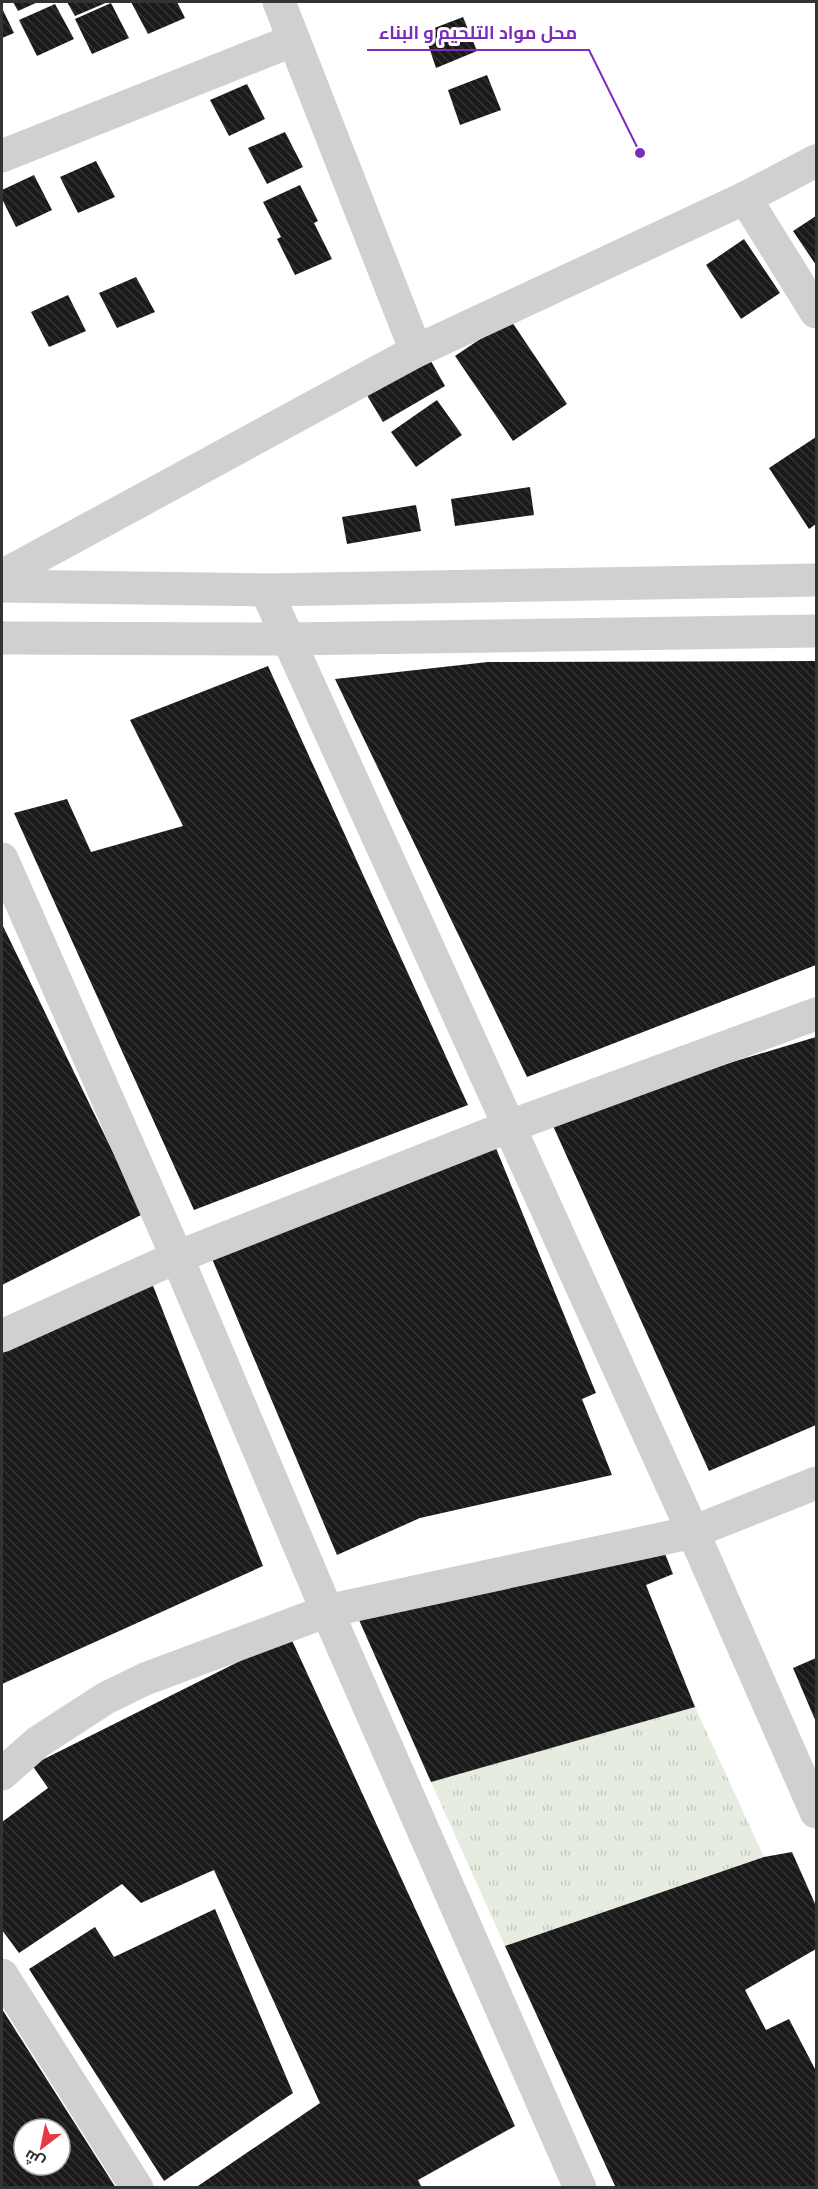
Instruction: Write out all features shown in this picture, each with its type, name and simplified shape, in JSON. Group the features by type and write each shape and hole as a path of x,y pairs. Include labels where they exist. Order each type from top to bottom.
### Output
{"street":[{"path":"279,2 416,351"},
{"path":"2,156 294,40"},
{"path":"2,576 416,351 745,198 816,161"},
{"path":"745,198 816,312"},
{"path":"2,586 266,590 816,580"},
{"path":"266,590 693,1532 816,1812"},
{"path":"2,638 288,639 816,631"},
{"path":"2,859 177,1257 327,1611 580,2187"},
{"path":"2,1336 177,1257 510,1126 816,1014"},
{"path":"2,1774 38,1742 106,1698 145,1679 327,1611 693,1532 816,1483"},
{"path":"2,1975 137,2187"}],"green space":[{"path":"695,1707 764,1857 505,1946 431,1782"}],"building":[{"path":"13,2 38,2 18,11"},
{"path":"67,2 108,2 75,16"},
{"path":"131,2 177,2 185,18 148,34"},
{"path":"111,3 129,38 92,54 75,19"},
{"path":"55,4 74,39 37,56 19,20"},
{"path":"2,8 14,33 2,38"},
{"path":"463,17 477,51 436,68 424,32"},
{"path":"487,75 501,110 460,125 448,90"},
{"path":"247,84 265,119 229,136 210,100"},
{"path":"285,132 303,167 267,184 248,148"},
{"path":"96,161 115,197 78,213 60,177"},
{"path":"34,175 52,210 16,227 2,199 2,190"},
{"path":"300,185 318,221 314,223 332,259 295,275 277,239 281,237 263,202"},
{"path":"816,216 816,265 793,231"},
{"path":"744,239 780,293 741,319 706,265"},
{"path":"136,277 155,312 117,328 99,293"},
{"path":"68,295 86,331 49,347 31,312"},
{"path":"510,319 567,404 513,441 455,356"},
{"path":"428,356 445,386 383,422 365,392"},
{"path":"437,400 462,435 416,467 391,432"},
{"path":"816,437 816,524 809,529 769,468"},
{"path":"530,487 534,515 455,526 451,499"},
{"path":"416,505 421,531 347,544 342,517"},
{"path":"816,661 816,965 527,1077 335,679 488,662"},
{"path":"268,666 468,1105 194,1210 14,813 67,799 91,852 183,826 130,720"},
{"path":"2,924 143,1214 2,1285"},
{"path":"816,1037 816,1425 709,1471 549,1117"},
{"path":"493,1141 596,1393 582,1399 612,1475 420,1518 337,1555 210,1254"},
{"path":"150,1278 263,1566 2,1684 2,1347"},
{"path":"664,1551 673,1574 646,1585 695,1707 431,1782 355,1611"},
{"path":"290,1636 515,2126 418,2180 422,2188 195,2188 320,2103 214,1870 141,1903 122,1884 19,1953 2,1930 2,1822 48,1788 32,1765"},
{"path":"816,1658 816,1722 793,1668"},
{"path":"792,1852 816,1906 816,1949 745,1990 766,2030 789,2019 816,2071 816,2188 616,2188 505,1946 764,1857"},
{"path":"215,1909 293,2093 164,2181 29,1969 95,1927 114,1957"},
{"path":"2,2009 71,2117 12,2117 12,2177 72,2177 72,2119 116,2188 2,2188"}],"place":[{"name":"محل مواد التلحيم و البناء","path":"640,153"}]}
